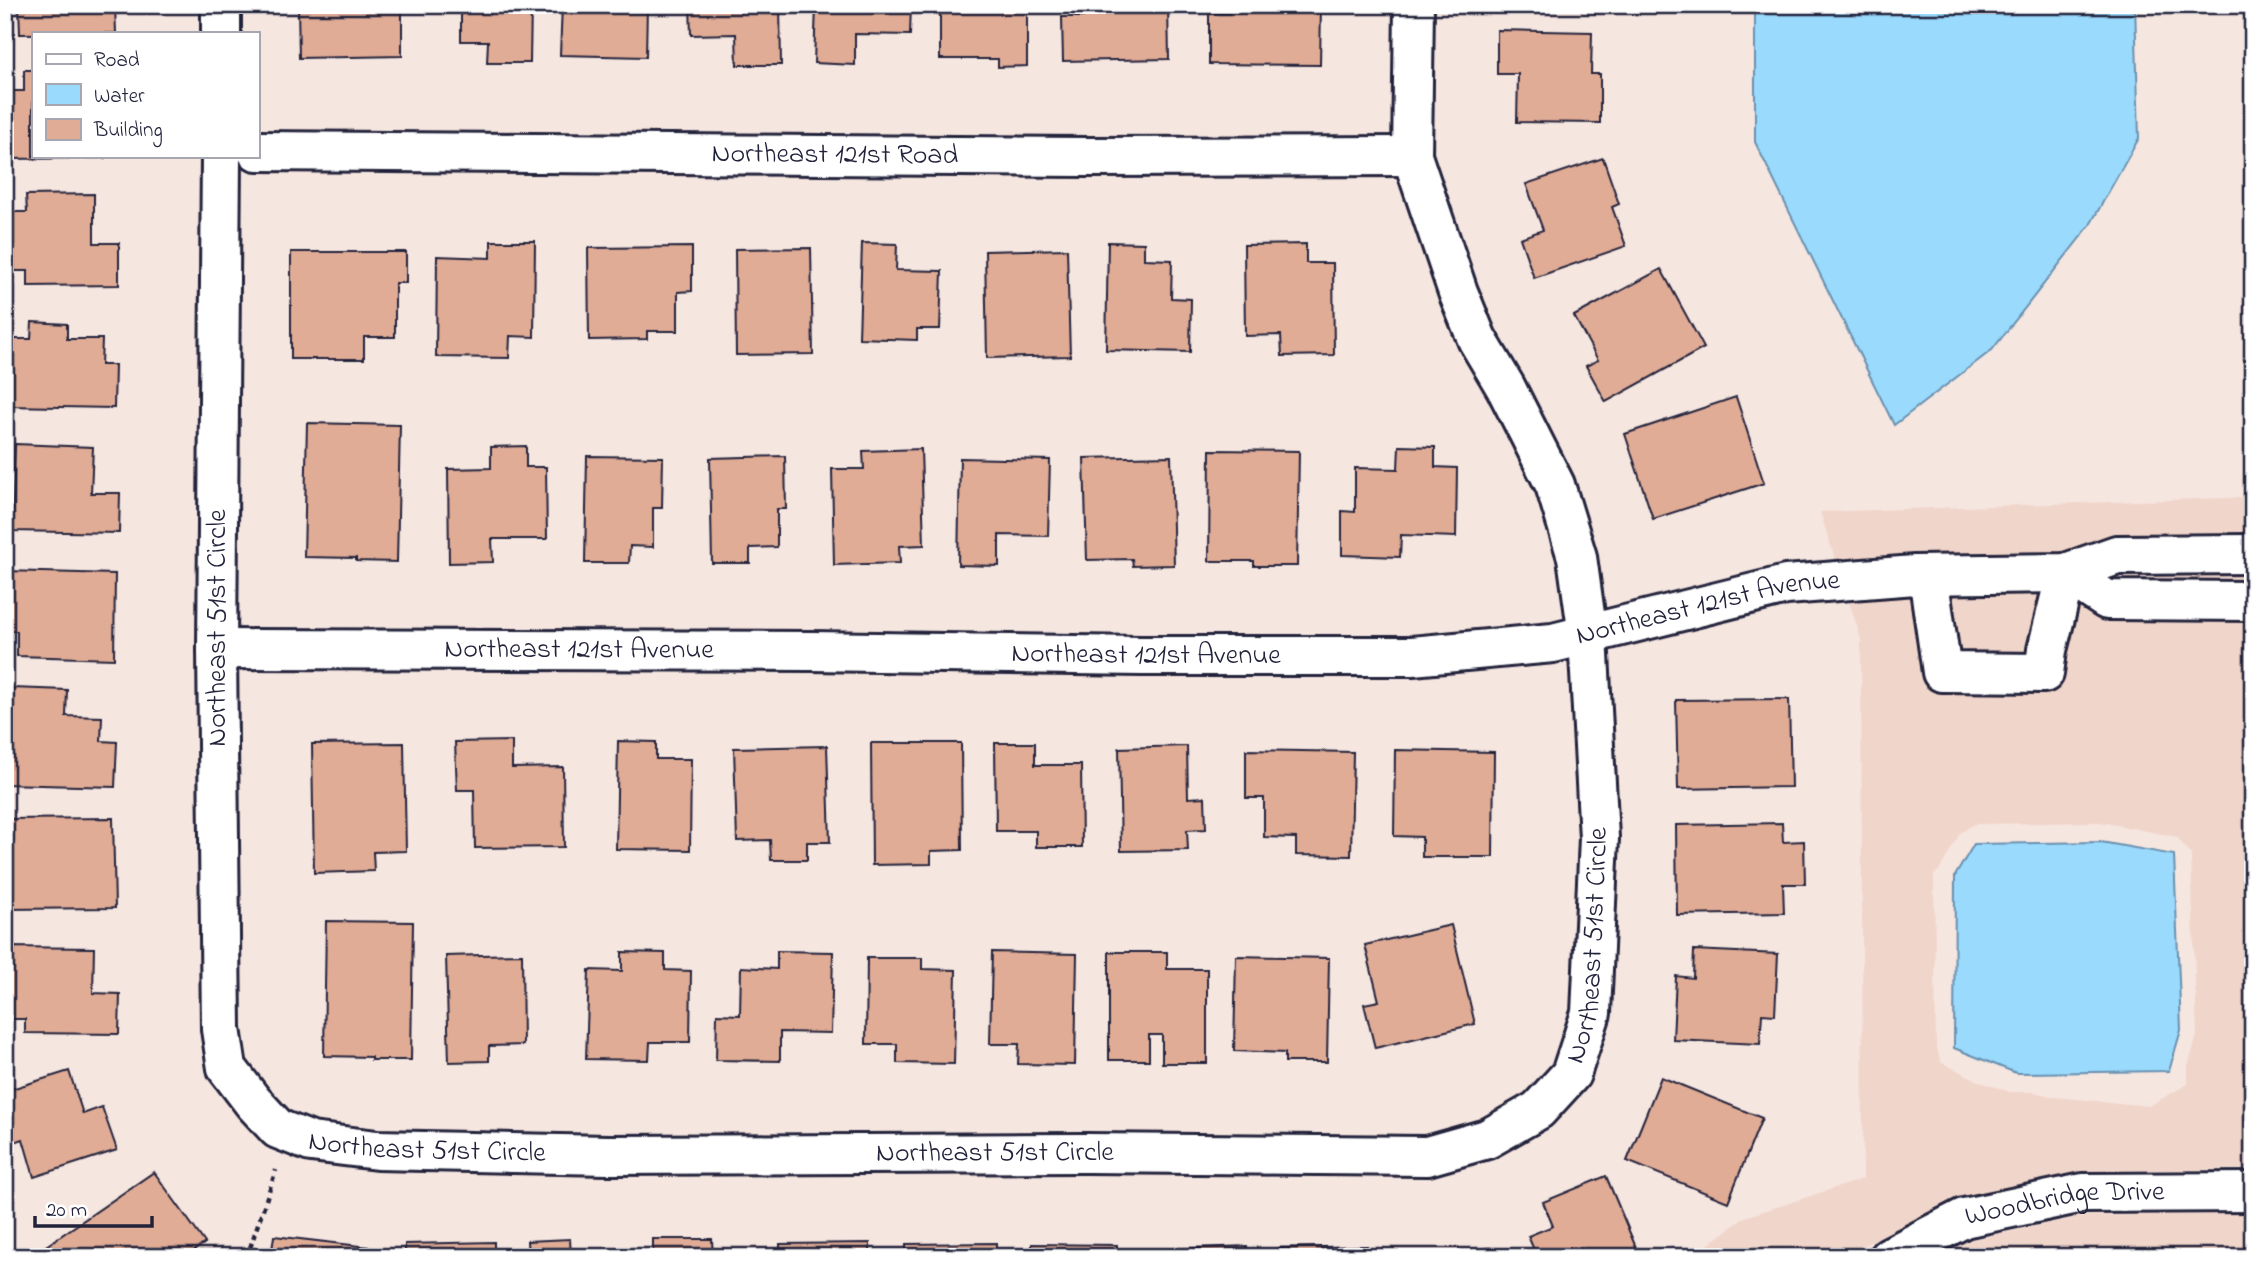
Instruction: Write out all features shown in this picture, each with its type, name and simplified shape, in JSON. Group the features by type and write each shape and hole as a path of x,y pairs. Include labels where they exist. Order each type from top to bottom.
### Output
{"street":[{"path":"221,5 221,32"},
{"name":"Northeast 51st Circle","path":"221,158 217,649 221,1029 227,1068 278,1129 311,1142 377,1150 608,1155 1100,1153 1427,1156 1487,1139 1538,1110 1571,1074 1591,1013 1599,838 1588,636 1577,557 1555,485 1506,388 1477,339 1458,292 1412,156 1414,5"},
{"name":"Northeast 121st Road","path":"259,151 1073,157 1412,156"},
{"name":"Northeast 121st Avenue","path":"217,649 797,650 1141,656 1398,656 1542,644 1588,636 1786,585 1928,576 2066,573 2117,555 2253,554"},
{"path":"1928,576 1942,672 2044,673 2066,573 2107,600 2253,601"},
{"name":"Woodbridge Drive","path":"1889,1257 1964,1218 2083,1193 2253,1192"}],"path":[{"path":"247,1257 289,1133"}],"shaded area":[{"path":"2253,497 2253,1169 2083,1171 1955,1198 1845,1257 1692,1257 1745,1217 1863,1179 1861,639 1820,512","holes":["2101,822 2177,837 2191,855 2197,1036 2188,1066 2188,1084 2149,1106 2055,1097 2033,1092 2010,1092 1981,1082 1941,1062 1936,1047 1934,875 1960,833 1974,824"]},
{"path":"2253,1214 2253,1257 1937,1257 1970,1240 2085,1216"}],"water":[{"path":"1755,5 2135,5 2139,138 2090,225 1992,350 1894,425 1755,142"},
{"path":"2101,842 2174,855 2181,1030 2169,1071 2016,1073 1954,1048 1955,876 1974,844"}],"building":[{"path":"19,5 115,5 116,32 20,34"},
{"path":"298,5 391,5 391,11 402,10 402,56 299,58"},
{"path":"461,5 531,5 530,63 487,63 488,41 461,41"},
{"path":"562,5 647,5 646,57 560,55"},
{"path":"690,5 780,5 781,65 737,65 736,34 691,35"},
{"path":"816,5 911,5 910,35 855,34 855,65 814,63"},
{"path":"940,5 1027,5 1027,66 998,67 998,59 940,59"},
{"path":"1083,5 1168,5 1169,59 1063,61 1062,17 1083,17"},
{"path":"1229,5 1321,5 1320,65 1209,64 1209,13 1229,13"},
{"path":"1497,30 1592,32 1591,74 1600,74 1600,123 1517,122 1518,74 1497,74"},
{"path":"24,70 32,70 32,158 105,158 5,159 5,91 24,91"},
{"path":"1603,158 1619,204 1612,207 1626,246 1534,278 1520,238 1543,230 1526,184"},
{"path":"94,194 94,243 119,243 119,285 28,286 28,271 5,271 5,212 27,212 26,195"},
{"path":"491,241 535,241 534,337 510,336 509,358 436,357 437,256 491,258"},
{"path":"1108,242 1144,243 1144,259 1172,260 1171,298 1191,299 1190,352 1106,350"},
{"path":"862,243 897,244 896,270 942,271 940,329 917,329 917,340 859,338"},
{"path":"1306,244 1306,263 1333,263 1334,355 1282,356 1281,335 1245,336 1244,245"},
{"path":"692,247 692,291 678,292 678,331 647,331 647,339 589,340 588,248"},
{"path":"811,248 813,354 736,355 735,249"},
{"path":"1067,249 1070,356 987,358 985,251"},
{"path":"291,252 406,252 406,283 395,283 395,337 364,337 364,359 291,359"},
{"path":"1661,269 1704,348 1606,402 1586,366 1598,360 1574,316"},
{"path":"32,322 67,324 67,339 102,339 101,365 115,365 114,408 6,406 7,339 31,339"},
{"path":"1736,397 1764,483 1653,519 1625,434"},
{"path":"307,423 400,425 397,562 304,557"},
{"path":"15,444 93,447 91,493 120,493 119,533 12,531"},
{"path":"526,446 526,467 546,467 547,539 492,539 493,562 449,563 448,469 491,468 491,447"},
{"path":"1399,446 1435,447 1435,467 1457,468 1456,537 1401,535 1400,557 1342,555 1342,511 1355,512 1355,468 1398,469"},
{"path":"921,449 924,545 899,546 900,563 834,565 832,469 864,469 863,451"},
{"path":"1210,450 1299,451 1297,566 1254,566 1254,561 1209,561"},
{"path":"587,456 663,457 662,508 653,508 653,547 630,546 629,563 585,563"},
{"path":"785,456 786,509 777,509 777,547 750,548 750,563 712,563 710,458"},
{"path":"1171,456 1174,565 1133,566 1132,559 1087,560 1084,458"},
{"path":"960,458 1050,460 1048,536 999,535 999,566 958,565"},
{"path":"5,571 115,574 114,659 17,656 17,631 5,631"},
{"path":"12,688 67,690 66,716 102,717 101,741 117,742 115,787 5,784 5,707 11,708"},
{"path":"1789,699 1791,787 1678,789 1676,700"},
{"path":"512,741 512,768 563,767 564,847 475,848 474,790 457,790 455,742"},
{"path":"618,741 656,742 656,759 691,759 690,850 616,849"},
{"path":"404,743 406,851 373,852 374,871 314,873 312,744"},
{"path":"871,743 961,743 962,850 931,851 931,864 872,865"},
{"path":"995,743 1035,743 1035,765 1081,765 1082,847 1036,847 1036,831 996,831"},
{"path":"827,746 830,842 807,842 807,860 771,860 770,840 737,841 734,748"},
{"path":"1187,746 1188,798 1205,797 1206,829 1187,830 1188,850 1121,851 1119,748"},
{"path":"1246,750 1353,752 1351,856 1296,855 1296,838 1264,837 1264,798 1246,798"},
{"path":"1395,750 1494,752 1493,857 1422,857 1422,837 1394,836"},
{"path":"113,818 115,908 5,909 5,819"},
{"path":"1782,823 1783,842 1804,841 1805,884 1783,884 1784,913 1677,915 1676,825"},
{"path":"326,921 413,922 411,1060 324,1056"},
{"path":"1451,925 1475,1024 1375,1048 1364,1004 1379,1001 1365,945"},
{"path":"5,947 94,948 93,993 120,994 119,1034 25,1033 25,1019 5,1019"},
{"path":"1694,950 1778,954 1775,1015 1762,1014 1760,1044 1673,1040 1676,976 1693,978"},
{"path":"777,951 833,952 831,1033 780,1032 780,1061 716,1060 717,1014 740,1015 741,967 777,969"},
{"path":"622,952 665,953 665,970 691,971 690,1042 650,1042 649,1060 586,1059 589,970 622,971"},
{"path":"992,952 1077,954 1075,1065 1018,1064 1019,1044 990,1044"},
{"path":"1109,952 1167,952 1167,969 1207,969 1207,1063 1162,1063 1162,1035 1149,1035 1149,1060 1109,1060"},
{"path":"522,954 523,1045 489,1046 489,1061 449,1062 446,956"},
{"path":"1236,956 1329,958 1327,1062 1285,1062 1285,1053 1234,1051"},
{"path":"867,958 922,958 922,969 956,970 954,1064 897,1063 897,1044 866,1044"},
{"path":"69,1071 83,1114 102,1107 117,1150 34,1177 23,1139 9,1144 5,1133 5,1091"},
{"path":"1661,1077 1762,1118 1728,1202 1627,1161"},
{"path":"154,1172 205,1243 185,1257 54,1257 46,1246"},
{"path":"1606,1176 1640,1257 1537,1257 1528,1236 1553,1226 1543,1202"},
{"path":"274,1236 368,1247 367,1257 271,1257"},
{"path":"570,1239 571,1257 528,1257 527,1241"},
{"path":"653,1239 712,1239 713,1257 653,1257"},
{"path":"494,1242 494,1257 405,1257 405,1244"},
{"path":"870,1243 870,1257 780,1257 780,1244"},
{"path":"996,1243 996,1257 906,1257 906,1244"},
{"path":"1032,1244 1117,1245 1117,1257 1032,1257"},
{"path":"1247,1246 1248,1257 1148,1257 1148,1250"},
{"path":"1367,1246 1367,1257 1279,1257 1279,1248"},
{"path":"1490,1248 1491,1257 1426,1257"}]}
